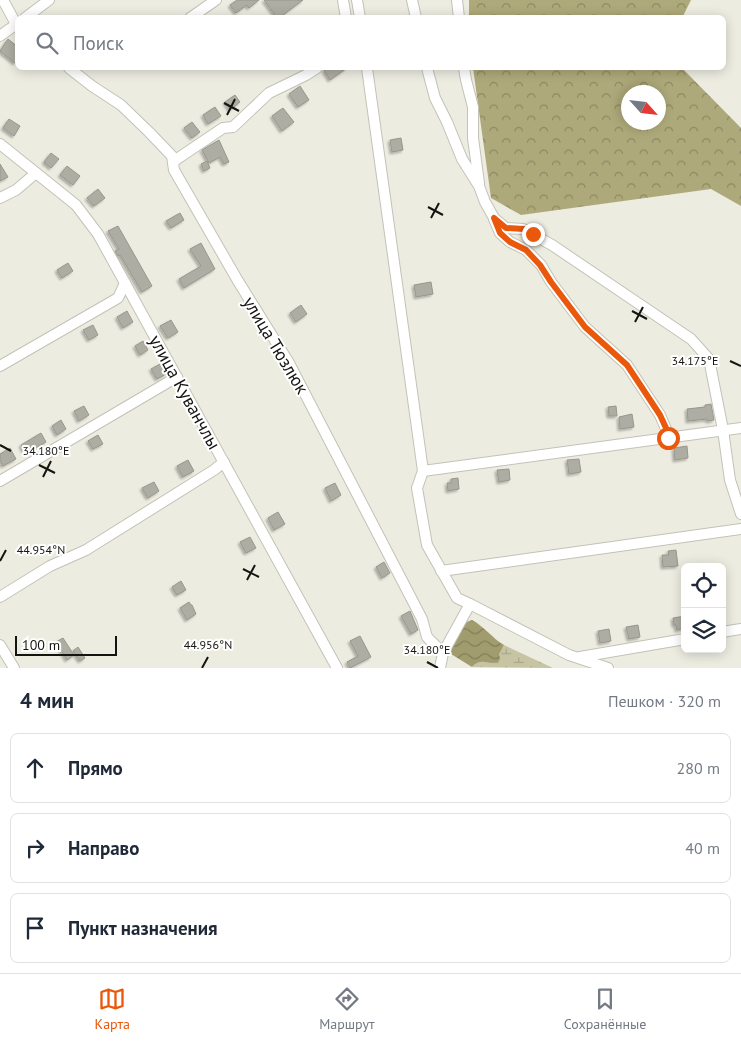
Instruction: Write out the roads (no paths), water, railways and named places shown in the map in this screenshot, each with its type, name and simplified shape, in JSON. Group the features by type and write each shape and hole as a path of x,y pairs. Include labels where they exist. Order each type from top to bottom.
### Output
{"street":[{"path":"3,0 15,20"},
{"path":"29,15 49,0"},
{"path":"192,15 200,4 216,0"},
{"path":"343,0 346,15"},
{"path":"357,0 360,15"},
{"path":"412,0 415,15"},
{"path":"457,0 459,15"},
{"path":"0,36 15,25"},
{"name":"улица Тюзлюк","path":"72,70 121,105 172,156 174,170 179,179 238,281 289,363 422,619 427,637 443,654"},
{"path":"174,161 223,128 234,127 270,93 314,70"},
{"path":"367,70 394,272 424,472 418,488 426,545 457,598 569,655 608,668"},
{"path":"428,70 434,98 447,122 462,159 479,186 500,233 510,242 526,250 540,265 585,327 627,365 660,415 668,438"},
{"path":"464,70 473,107 473,138 479,186"},
{"name":"улица Куванчлы","path":"0,144 76,205 98,234 337,668"},
{"path":"0,198 16,190 36,173"},
{"path":"494,218 506,228 524,229 552,245 691,339 709,359 723,430 730,480 741,514"},
{"path":"0,366 118,298 125,283"},
{"path":"0,481 177,377"},
{"path":"424,472 741,428"},
{"path":"0,597 50,566 86,550 224,462"},
{"path":"441,571 741,529"},
{"path":"440,668 443,654 470,604"},
{"path":"726,631 741,629"},
{"path":"569,655 584,658 681,640"},
{"path":"0,644 14,668"}],"water":[{"path":"472,620 504,645 499,654 500,659 498,662 478,662 472,667 451,654 452,644 460,629"}]}
